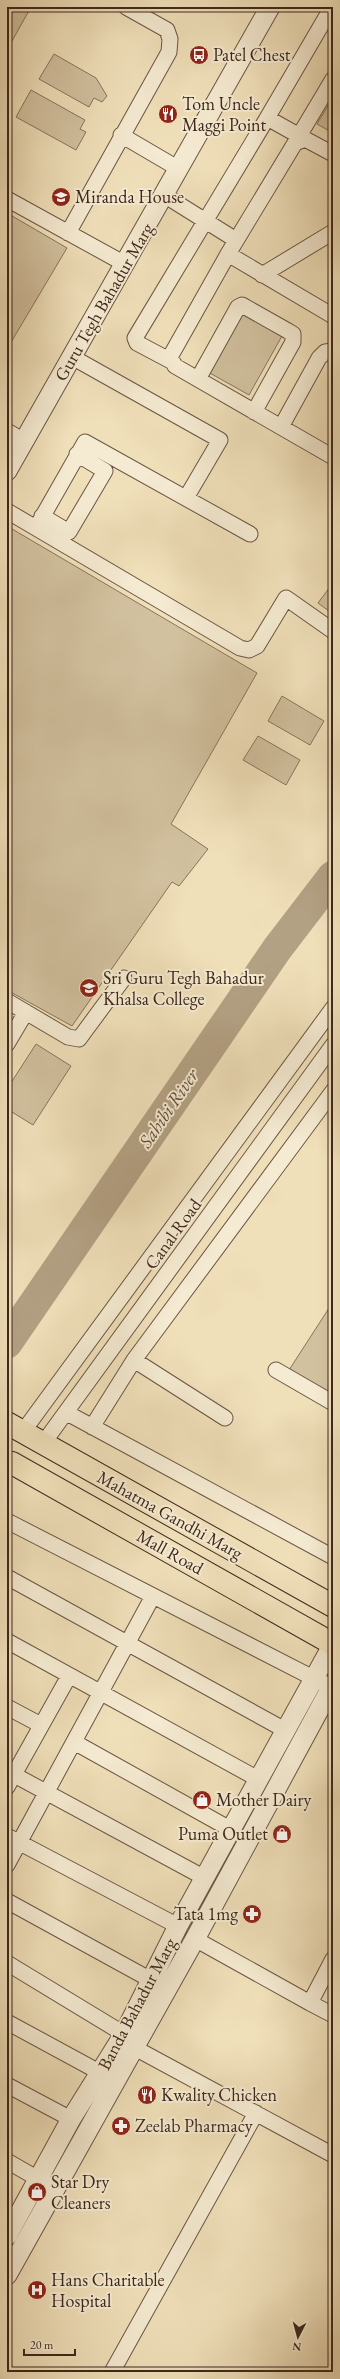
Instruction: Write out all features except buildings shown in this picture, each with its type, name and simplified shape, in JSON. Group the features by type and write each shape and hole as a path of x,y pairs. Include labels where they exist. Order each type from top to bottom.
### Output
{"main road":[{"name":"Mahatma Gandhi Marg","path":"13,1427 42,1445 333,1606"},
{"name":"Mall Road","path":"7,1462 12,1463 333,1644"}],"street":[{"path":"68,233 121,135 169,52 170,39 167,30 126,7"},
{"name":"Guru Tegh Bahadur Marg","path":"7,471 270,7"},
{"path":"332,7 135,338 137,343 171,361 198,379 333,457"},
{"path":"171,361 171,352 236,240 295,143 302,138 333,79"},
{"path":"266,120 272,120 333,154"},
{"path":"121,135 179,169"},
{"path":"164,195 236,240"},
{"path":"7,199 125,264"},
{"path":"262,274 333,232"},
{"path":"228,254 333,316"},
{"path":"198,379 238,307 242,305 292,334 293,342 254,412"},
{"path":"281,427 319,358 332,349"},
{"path":"72,357 220,440 186,498"},
{"path":"7,431 24,441"},
{"path":"39,522 85,442 250,534"},
{"path":"7,511 69,532 105,471 77,454"},
{"path":"39,522 240,648 249,650 257,646 286,598 333,631"},
{"path":"7,1001 68,1037 79,1039 124,978"},
{"path":"13,1427 333,1008"},
{"path":"7,1044 26,1012"},
{"name":"Canal Road","path":"42,1445 67,1413 333,1045"},
{"path":"92,1427 134,1360 333,1091"},
{"path":"134,1360 225,1418"},
{"path":"276,1370 333,1403"},
{"path":"67,1413 333,1557"},
{"path":"7,1521 313,1678 332,1686"},
{"path":"7,1577 126,1644 285,1730"},
{"path":"7,1866 13,1839 47,1792 153,1596"},
{"path":"7,1641 258,1779"},
{"name":"Banda Bahadur Marg","path":"7,2275 54,2189 128,2041 151,1980 178,1926 333,1644"},
{"path":"69,1676 9,1777 47,1792 205,1878"},
{"name":"Banda Bahadur Marg","path":"7,2236 71,2119 101,2073 128,2041 195,1939 332,1686"},
{"path":"7,1707 41,1725"},
{"path":"74,1742 230,1829"},
{"path":"13,1839 178,1926"},
{"path":"7,1901 151,1980"},
{"path":"195,1939 333,2015"},
{"path":"310,2003 333,1959"},
{"path":"7,1963 128,2041 333,2155"},
{"path":"7,2022 101,2073"},
{"path":"7,2085 71,2119"},
{"path":"112,2372 256,2113"},
{"path":"7,2161 54,2189"}],"shaded area":[{"path":"7,7 31,7 7,50"},
{"path":"54,54 96,78 107,96 102,102 94,98 89,107 39,79"},
{"path":"31,90 85,120 80,129 86,132 76,150 16,117"},
{"path":"333,97 333,133 317,124"},
{"path":"7,213 67,248 7,349"},
{"path":"240,313 282,336 249,395 208,372"},
{"path":"7,526 257,673 171,824 208,849 179,886 172,882 72,1026 7,990"},
{"path":"333,583 333,614 318,603"},
{"path":"282,696 324,721 310,745 268,721"},
{"path":"258,736 300,760 286,785 243,760"},
{"path":"36,1044 71,1066 33,1125 7,1109 7,1089"},
{"path":"333,1302 333,1394 289,1370"}],"waterway":[{"name":"Sahibi River","path":"7,1343 277,949 333,876"}],"place":[{"name":"Patel Chest","path":"199,55"},
{"name":"Tom Uncle Maggi Point","path":"168,114"},
{"name":"Miranda House","path":"61,197"},
{"name":"Sri Guru Tegh Bahadur Khalsa College","path":"89,988"},
{"name":"Mother Dairy","path":"202,1800"},
{"name":"Puma Outlet","path":"282,1834"},
{"name":"Tata 1mg","path":"252,1914"},
{"name":"Kwality Chicken","path":"147,2095"},
{"name":"Zeelab Pharmacy","path":"121,2126"},
{"name":"Star Dry Cleaners","path":"37,2192"},
{"name":"Hans Charitable Hospital","path":"37,2290"}]}
